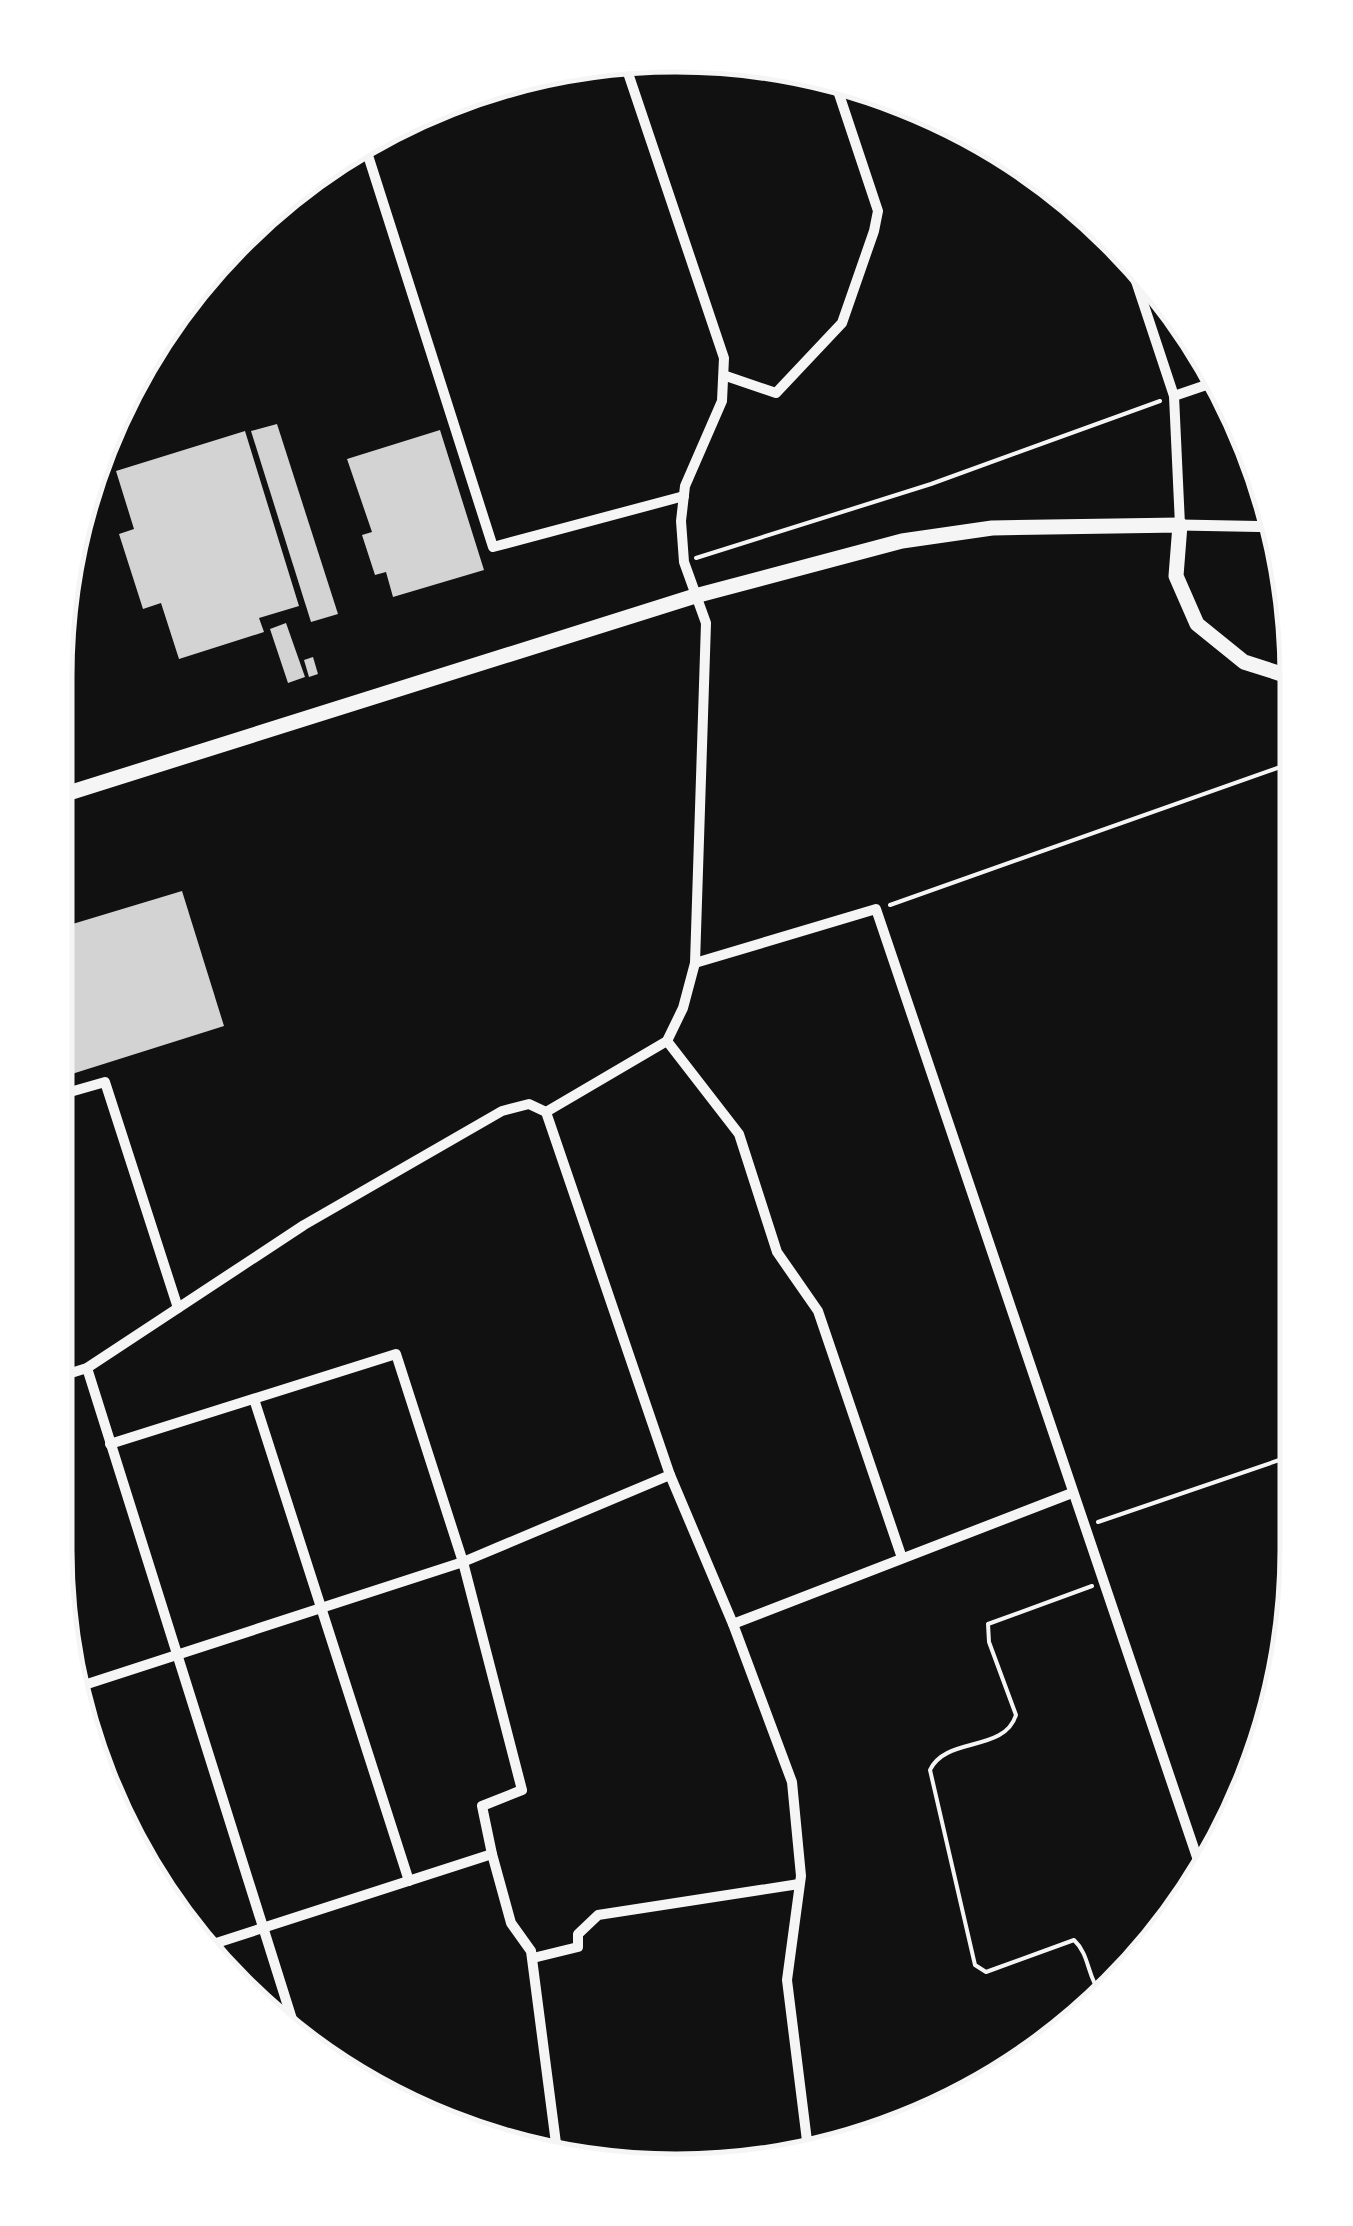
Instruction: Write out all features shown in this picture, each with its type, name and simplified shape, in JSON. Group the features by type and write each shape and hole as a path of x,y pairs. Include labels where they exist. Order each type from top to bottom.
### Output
{"main road":[{"path":"72,792 695,596 902,540 992,528 1180,525 1176,576 1197,624 1244,662 1280,674"}],"street":[{"path":"546,1112 667,1041 684,1008 696,962 706,623 684,562 684,496 722,401 726,376 724,358 629,75"},
{"path":"726,376 776,392 830,338 851,307 878,211 839,95"},
{"path":"369,157 493,547 684,496"},
{"path":"1138,286 1174,396 1180,525 1262,527"},
{"path":"1174,396 1206,385"},
{"path":"696,962 876,910 1197,1857"},
{"path":"667,1041 739,1134 778,1252 818,1311 902,1558"},
{"path":"72,1091 105,1082 178,1308"},
{"path":"72,1373 86,1368 304,1225 502,1111 529,1104 546,1112 670,1474 733,1624 792,1782 800,1829 800,1884 786,1980 807,2139"},
{"path":"110,1444 396,1354 463,1562 522,1790 482,1806 512,1923 533,1958 556,2141"},
{"path":"86,1368 291,2014"},
{"path":"254,1398 408,1882"},
{"path":"88,1684 463,1562 670,1474"},
{"path":"733,1624 1072,1493"},
{"path":"218,1943 492,1854"},
{"path":"533,1958 578,1947 578,1934 598,1916 800,1884"}],"path":[{"path":"684,562 931,484 1174,396"},
{"path":"876,910 1280,768"},
{"path":"1085,1526 1280,1459"},
{"path":"1094,1986 1084,1950 1074,1940 986,1972 975,1965 930,1770 942,1756 1000,1736 1012,1726 1016,1715 989,1642 988,1624 1107,1580"}],"building":[{"path":"277,424 338,614 311,622 251,431"},
{"path":"440,430 484,570 393,597 386,572 375,575 362,535 372,532 347,459"},
{"path":"245,431 299,606 259,618 264,632 179,659 161,603 143,609 119,534 134,529 116,471"},
{"path":"286,623 305,677 288,683 270,629"},
{"path":"313,657 318,674 309,677 304,660"},
{"path":"182,891 224,1026 72,1074 72,924"}]}
